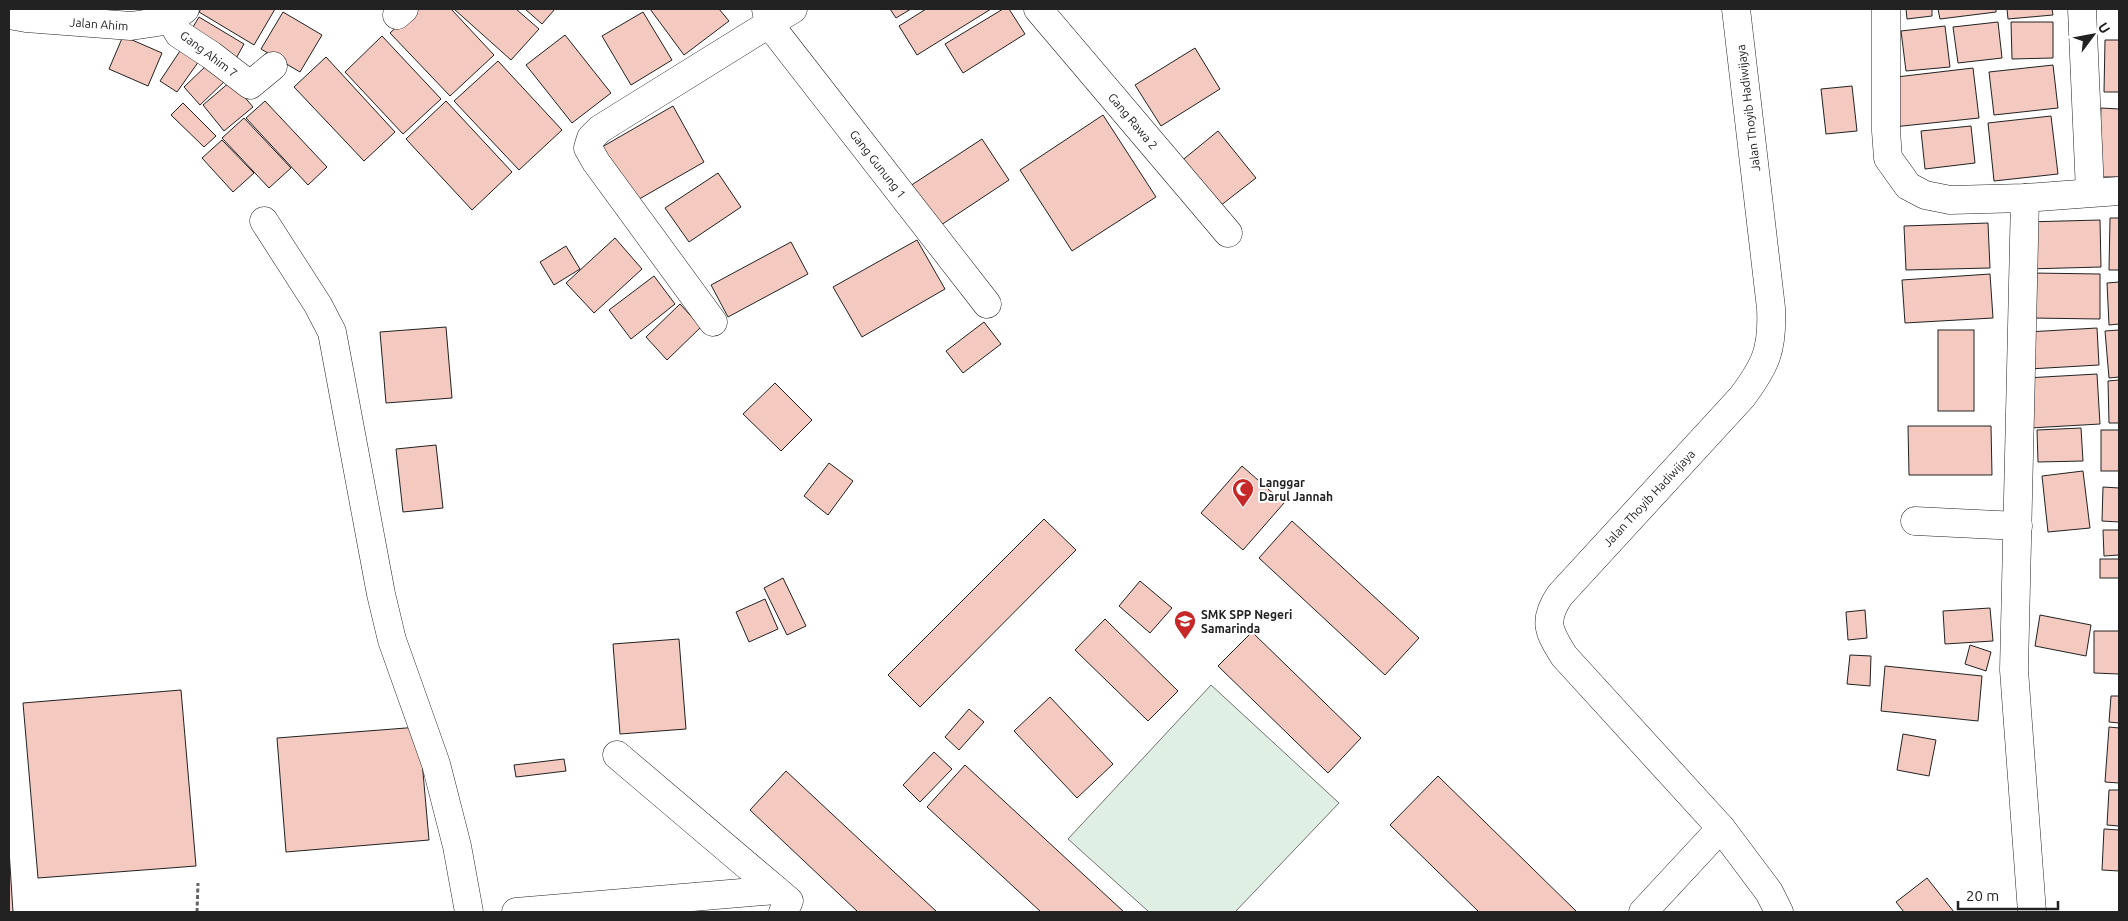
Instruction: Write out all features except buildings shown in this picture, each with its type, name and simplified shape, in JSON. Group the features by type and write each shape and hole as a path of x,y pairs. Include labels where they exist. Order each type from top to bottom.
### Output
{"street":[{"path":"713,322 596,162 588,148 591,138 600,129 768,16 793,9"},
{"name":"Gang Rawa 2","path":"1038,9 1228,233"},
{"name":"Jalan Thoyib Hadiwijaya","path":"1736,9 1771,308 1772,334 1767,357 1756,379 1742,397 1560,595 1553,606 1547,622 1553,639 1564,656 1721,828 1769,892 1779,912"},
{"path":"1886,9 1886,131 1888,158 1908,186 1925,195 1950,200 2025,198 2119,191"},
{"path":"2082,9 2090,192"},
{"name":"Jalan Ahim","path":"9,15 47,14 131,26 178,14"},
{"name":"Gang Ahim 7","path":"178,14 179,34 211,55 250,85 273,66"},
{"name":"Gang Gunung 1","path":"768,16 987,304"},
{"path":"2025,198 2014,670 2032,912"},
{"path":"264,221 318,305 332,332 381,594 392,640 436,764 457,846 469,912"},
{"path":"1916,521 2018,526"},
{"path":"617,755 788,904"},
{"path":"1643,912 1721,828"},
{"path":"516,912 788,904"}],"path":[{"path":"198,883 198,912"}],"green space":[{"path":"1211,685 1339,803 1235,912 1149,912 1068,839"}],"place":[{"name":"Langgar Darul Jannah","path":"1243,508"},
{"name":"SMK SPP Negeri Samarinda","path":"1185,640"}]}
